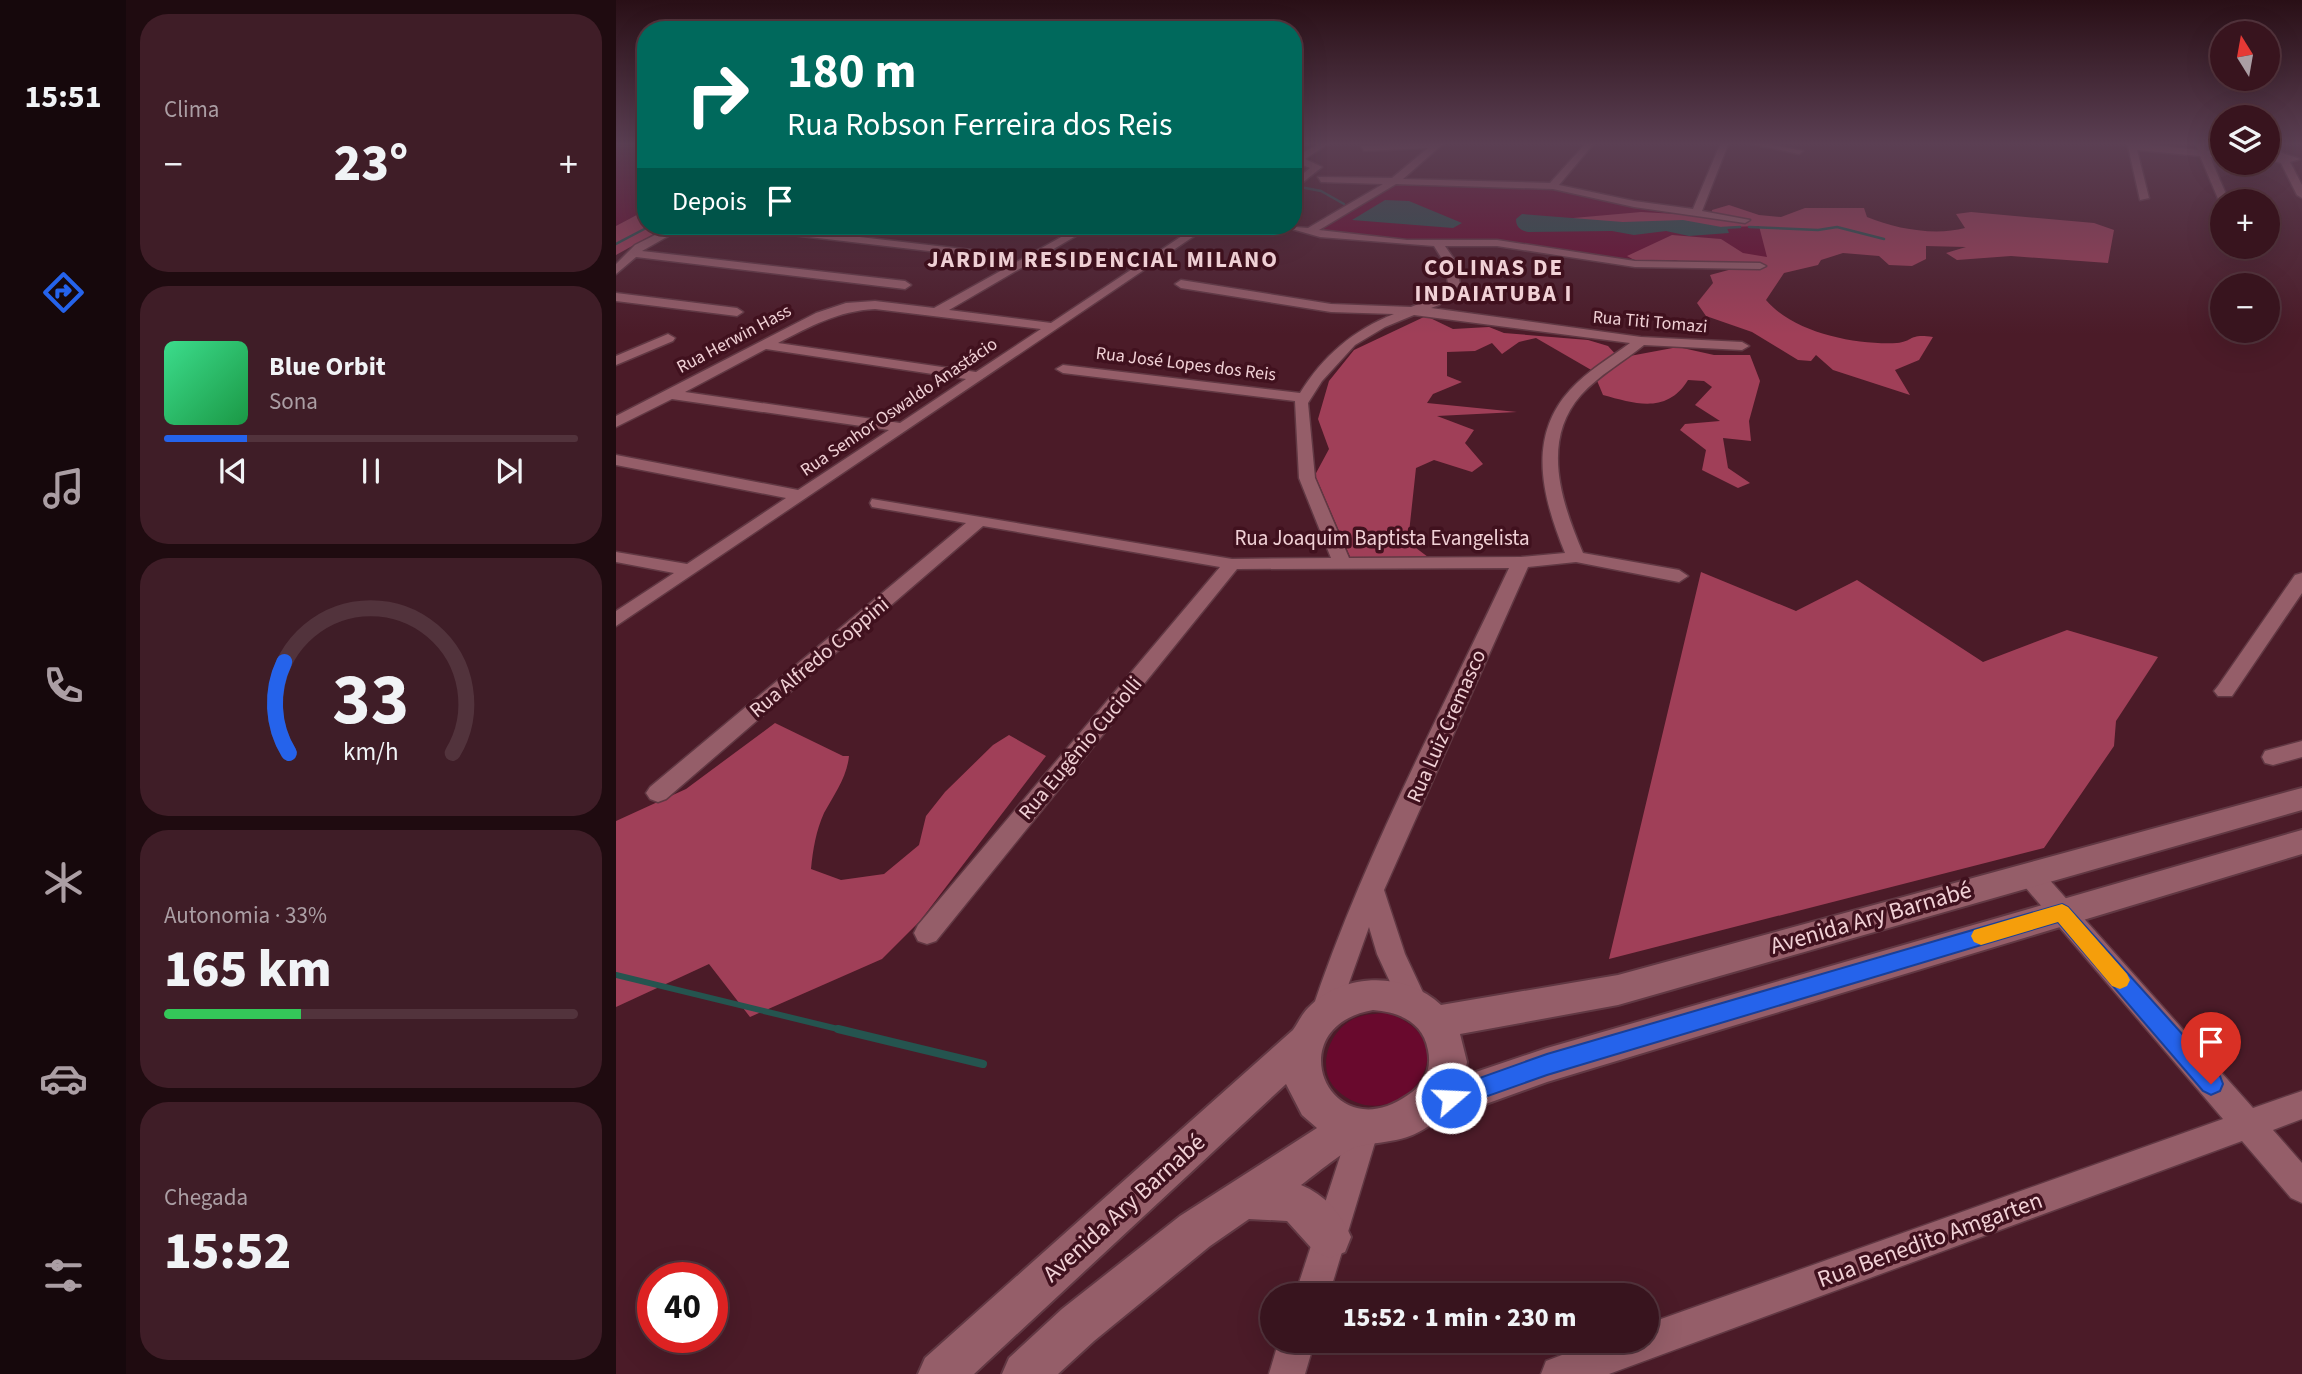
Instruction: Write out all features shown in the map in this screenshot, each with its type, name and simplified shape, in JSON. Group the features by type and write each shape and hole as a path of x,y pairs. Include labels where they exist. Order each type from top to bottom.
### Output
{"street":[{"path":"1310,231 1352,206"},
{"path":"1647,206 1745,220"},
{"path":"1696,214 1699,206"},
{"path":"1302,229 1439,245 1497,243 1635,264 1760,266"},
{"path":"616,271 632,253 661,235"},
{"path":"817,235 989,255"},
{"path":"937,312 1072,235"},
{"name":"Rua Senhor Oswaldo Anastácio","path":"616,620 1191,235"},
{"path":"1342,564 1307,478 1301,403 1316,379 1350,342 1380,324 1435,302 1454,284 1450,262 1439,245"},
{"path":"632,253 905,285"},
{"name":"Rua Titi Tomazi","path":"1181,284 1331,308 1406,313 1439,312 1641,341 1742,346"},
{"path":"616,298 737,312"},
{"name":"Rua Herwin Hass","path":"616,422 820,316 846,307 875,304 1055,327"},
{"path":"616,361 668,338"},
{"path":"1576,557 1552,494 1547,463 1561,416 1574,394 1641,341"},
{"path":"764,345 980,377"},
{"name":"Rua José Lopes dos Reis","path":"1063,369 1304,398"},
{"path":"670,394 903,428"},
{"path":"616,405 640,410"},
{"path":"616,460 801,496"},
{"name":"Rua Joaquim Baptista Evangelista","path":"878,503 1232,564 1521,562 1576,557 1679,576"},
{"name":"Rua Alfredo Coppini","path":"658,793 979,521"},
{"path":"616,557 690,570"},
{"name":"Rua Luiz Cremasco","path":"1315,1029 1371,890 1521,562"},
{"name":"Rua Eugênio Cuciolli","path":"927,933 1232,564"},
{"path":"2225,691 2295,604 2302,579"},
{"path":"2273,757 2302,749"},
{"name":"Avenida Ary Barnabé","path":"941,1374 1344,1002 1367,995 1391,995 1425,1011 1522,1009 1618,990 2302,799"},
{"path":"1025,1374 1078,1325 1195,1231 1358,1128 1398,1124 1427,1107 1547,1065 2302,842"},
{"path":"2029,874 2302,1187"},
{"path":"1371,890 1391,954 1449,1048 1445,1079 1427,1107"},
{"path":"1315,1029 1301,1068 1308,1094 1326,1114 1358,1128"},
{"name":"Rua Benedito Amgarten","path":"1559,1374 2302,1105"},
{"path":"1316,1283 1358,1128"},
{"path":"1244,1199 1286,1199 1305,1206 1330,1237"},
{"path":"1287,1374 1293,1353"}],"shaded area":[{"path":"616,206 637,206 637,215 616,226"},
{"path":"1356,206 1633,206 1748,222 1762,230 1786,262 1631,259 1502,242 1388,241 1321,228"},
{"path":"1732,206 1759,215 1781,217 1805,208 1864,208 1867,217 1878,221 1928,231 1965,228 1956,214 1971,212 2094,223 2114,230 2108,263 2011,256 1957,260 1946,253 1966,247 1926,246 1926,259 1912,266 1889,265 1879,256 1843,253 1821,260 1818,265 1784,273 1766,300 1778,311 1809,329 1863,342 1897,343 1920,336 1933,337 1919,360 1895,370 1910,395 1833,370 1816,355 1811,361 1798,360 1752,332 1706,316 1697,303 1713,283 1710,275 1736,268 1697,266 1675,260 1638,262 1627,256 1672,235 1721,239 1743,253 1767,257 1759,226 1696,228 1562,219 1641,212 1712,216 1712,210"},
{"path":"637,215 637,235 652,235 616,255 616,226"},
{"path":"1426,316 1453,329 1489,327 1504,333 1588,340 1608,346 1619,358 1678,347 1714,355 1750,355 1760,381 1749,421 1751,441 1723,438 1728,468 1750,483 1738,488 1702,470 1706,450 1680,430 1685,424 1720,421 1695,405 1712,387 1704,381 1688,380 1680,391 1661,402 1650,404 1627,401 1603,395 1593,371 1536,338 1519,342 1502,354 1492,343 1475,351 1447,352 1447,376 1462,382 1433,394 1427,403 1517,412 1437,416 1474,430 1465,443 1483,464 1472,472 1434,460 1416,468 1408,542 1428,557 1394,569 1351,559 1315,475 1329,449 1318,419 1329,381 1354,350"},
{"path":"1701,572 1796,611 1857,580 1983,662 2067,630 2158,657 2116,721 2114,746 2044,848 1609,959"},
{"path":"775,723 843,756 849,756 843,779 819,827 811,869 841,880 884,874 919,845 926,816 945,792 993,745 1009,735 1046,756 920,921 882,959 750,1017 709,964 616,1007 616,821 686,789"},
{"path":"1386,1013 1413,1027 1425,1045 1426,1064 1418,1083 1403,1097 1382,1105 1360,1104 1337,1090 1331,1082 1327,1073 1327,1053 1336,1034 1350,1021"}],"water":[{"path":"1375,206 1421,206 1462,223 1453,228 1352,220"},
{"path":"1522,214 1623,222 1683,220 1727,228 1729,233 1689,236 1666,231 1634,235 1612,231 1528,232 1517,224 1516,219"}],"waterway":[{"path":"1722,228 1740,227"},
{"path":"1749,227 1818,230 1837,227 1884,239"},
{"path":"616,244 637,233"},
{"path":"616,975 846,1031"},
{"path":"838,1029 983,1064"}],"slow traffic":[{"path":"1981,936 2062,912 2120,980"}],"district":[{"name":"JARDIM RESIDENCIAL MILANO","path":"1103,259"},
{"name":"COLINAS DE INDAIATUBA I","path":"1494,280"}],"route":[{"path":"1451,1098 1547,1065 2062,912 2211,1084"}]}
